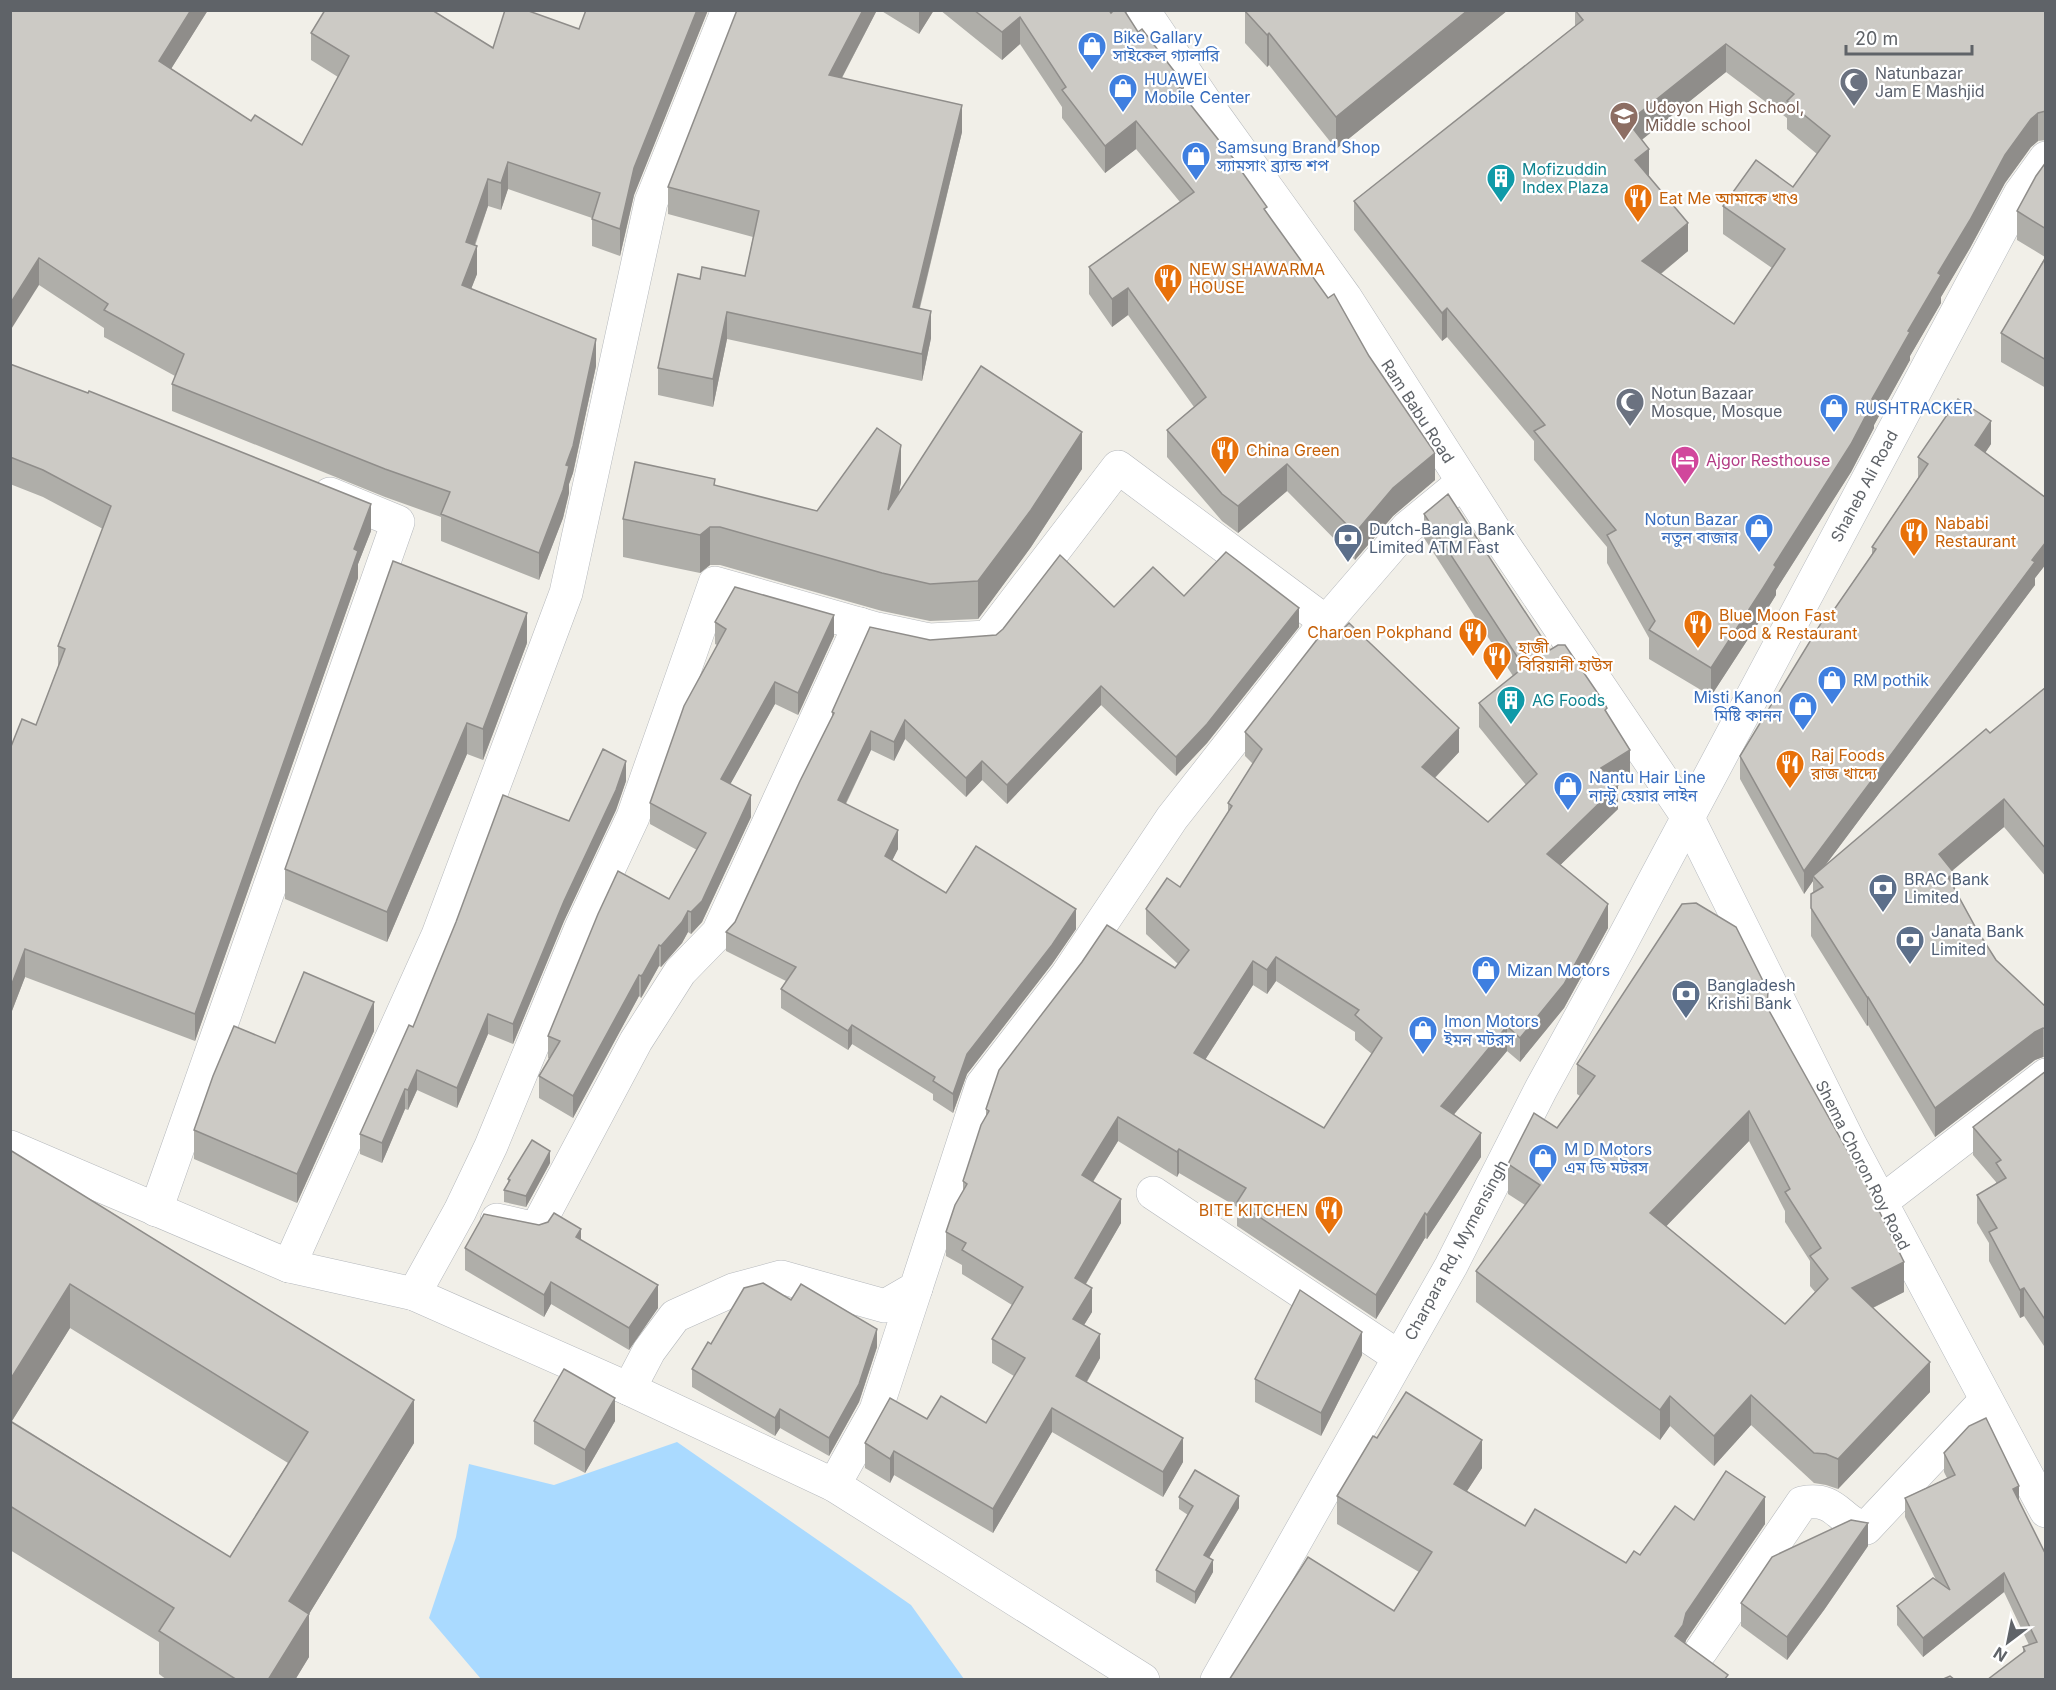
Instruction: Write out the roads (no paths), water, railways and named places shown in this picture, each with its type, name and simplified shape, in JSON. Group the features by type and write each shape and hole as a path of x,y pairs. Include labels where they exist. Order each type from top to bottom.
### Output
{"street":[{"path":"289,1266 438,935 567,593 651,201 728,10"},
{"name":"Ram Babu Road","path":"1143,10 1205,102 1345,297 1464,482 1687,816"},
{"name":"Shaheb Ali Road","path":"1687,816 2020,194 2046,158"},
{"path":"414,1294 460,1211 491,1146 581,928 633,817 715,583 860,624 929,640 988,637 1119,467 1326,622"},
{"path":"156,1210 398,522 298,482"},
{"path":"834,1485 876,1410 982,1086 1067,975 1172,818 1326,622 1407,528 1464,482"},
{"path":"460,1211 536,1229 636,1041 680,972 718,933 860,624"},
{"name":"Shema Choron Roy Road","path":"1687,816 1881,1203 2046,1511"},
{"name":"Charpara Rd, Mymensingh","path":"1217,1680 1451,1266 1541,1089 1619,947 1687,816"},
{"path":"1881,1203 2046,1075"},
{"path":"10,1147 289,1266 414,1294 629,1389 834,1485 1143,1680"},
{"path":"1153,1194 1399,1357"},
{"path":"629,1389 649,1350 675,1316 733,1290 781,1277 885,1306 916,1288"},
{"path":"1701,1651 1802,1503 1815,1500 1827,1503 1858,1526 1866,1528 1986,1400"}],"water":[{"path":"677,1442 911,1605 964,1679 481,1679 429,1618 456,1537 469,1464 554,1485"}],"place":[{"name":"Bike Gallary সাইকেল গ্যালারি","path":"1092,72"},
{"name":"Natunbazar Jam E Mashjid","path":"1854,108"},
{"name":"HUAWEI Mobile Center","path":"1123,114"},
{"name":"Udoyon High School, Middle school","path":"1624,142"},
{"name":"Samsung Brand Shop স্যামসাং ব্র্যান্ড শপ","path":"1196,182"},
{"name":"Mofizuddin Index Plaza","path":"1501,204"},
{"name":"Eat Me আমাকে খাও","path":"1638,224"},
{"name":"NEW SHAWARMA HOUSE","path":"1168,304"},
{"name":"Notun Bazaar Mosque, Mosque","path":"1630,428"},
{"name":"RUSHTRACKER","path":"1834,434"},
{"name":"China Green","path":"1225,476"},
{"name":"Ajgor Resthouse","path":"1685,486"},
{"name":"Notun Bazar নতুন বাজার","path":"1759,554"},
{"name":"Nababi Restaurant","path":"1914,558"},
{"name":"Dutch-Bangla Bank Limited ATM Fast","path":"1348,564"},
{"name":"Blue Moon Fast Food & Restaurant","path":"1698,650"},
{"name":"Charoen Pokphand","path":"1473,658"},
{"name":"হাজী বিরিয়ানী হাউস","path":"1497,682"},
{"name":"RM pothik","path":"1832,706"},
{"name":"AG Foods","path":"1511,726"},
{"name":"Misti Kanon মিষ্টি কানন","path":"1803,732"},
{"name":"Raj Foods রাজ খাদ্যে","path":"1790,790"},
{"name":"Nantu Hair Line নান্টু হেয়ার লাইন","path":"1568,812"},
{"name":"BRAC Bank Limited","path":"1883,914"},
{"name":"Janata Bank Limited","path":"1910,966"},
{"name":"Mizan Motors","path":"1486,996"},
{"name":"Bangladesh Krishi Bank","path":"1686,1020"},
{"name":"Imon Motors ইমন মটরস","path":"1423,1056"},
{"name":"M D Motors এম ডি মটরস","path":"1543,1184"},
{"name":"BITE KITCHEN","path":"1329,1236"}]}
